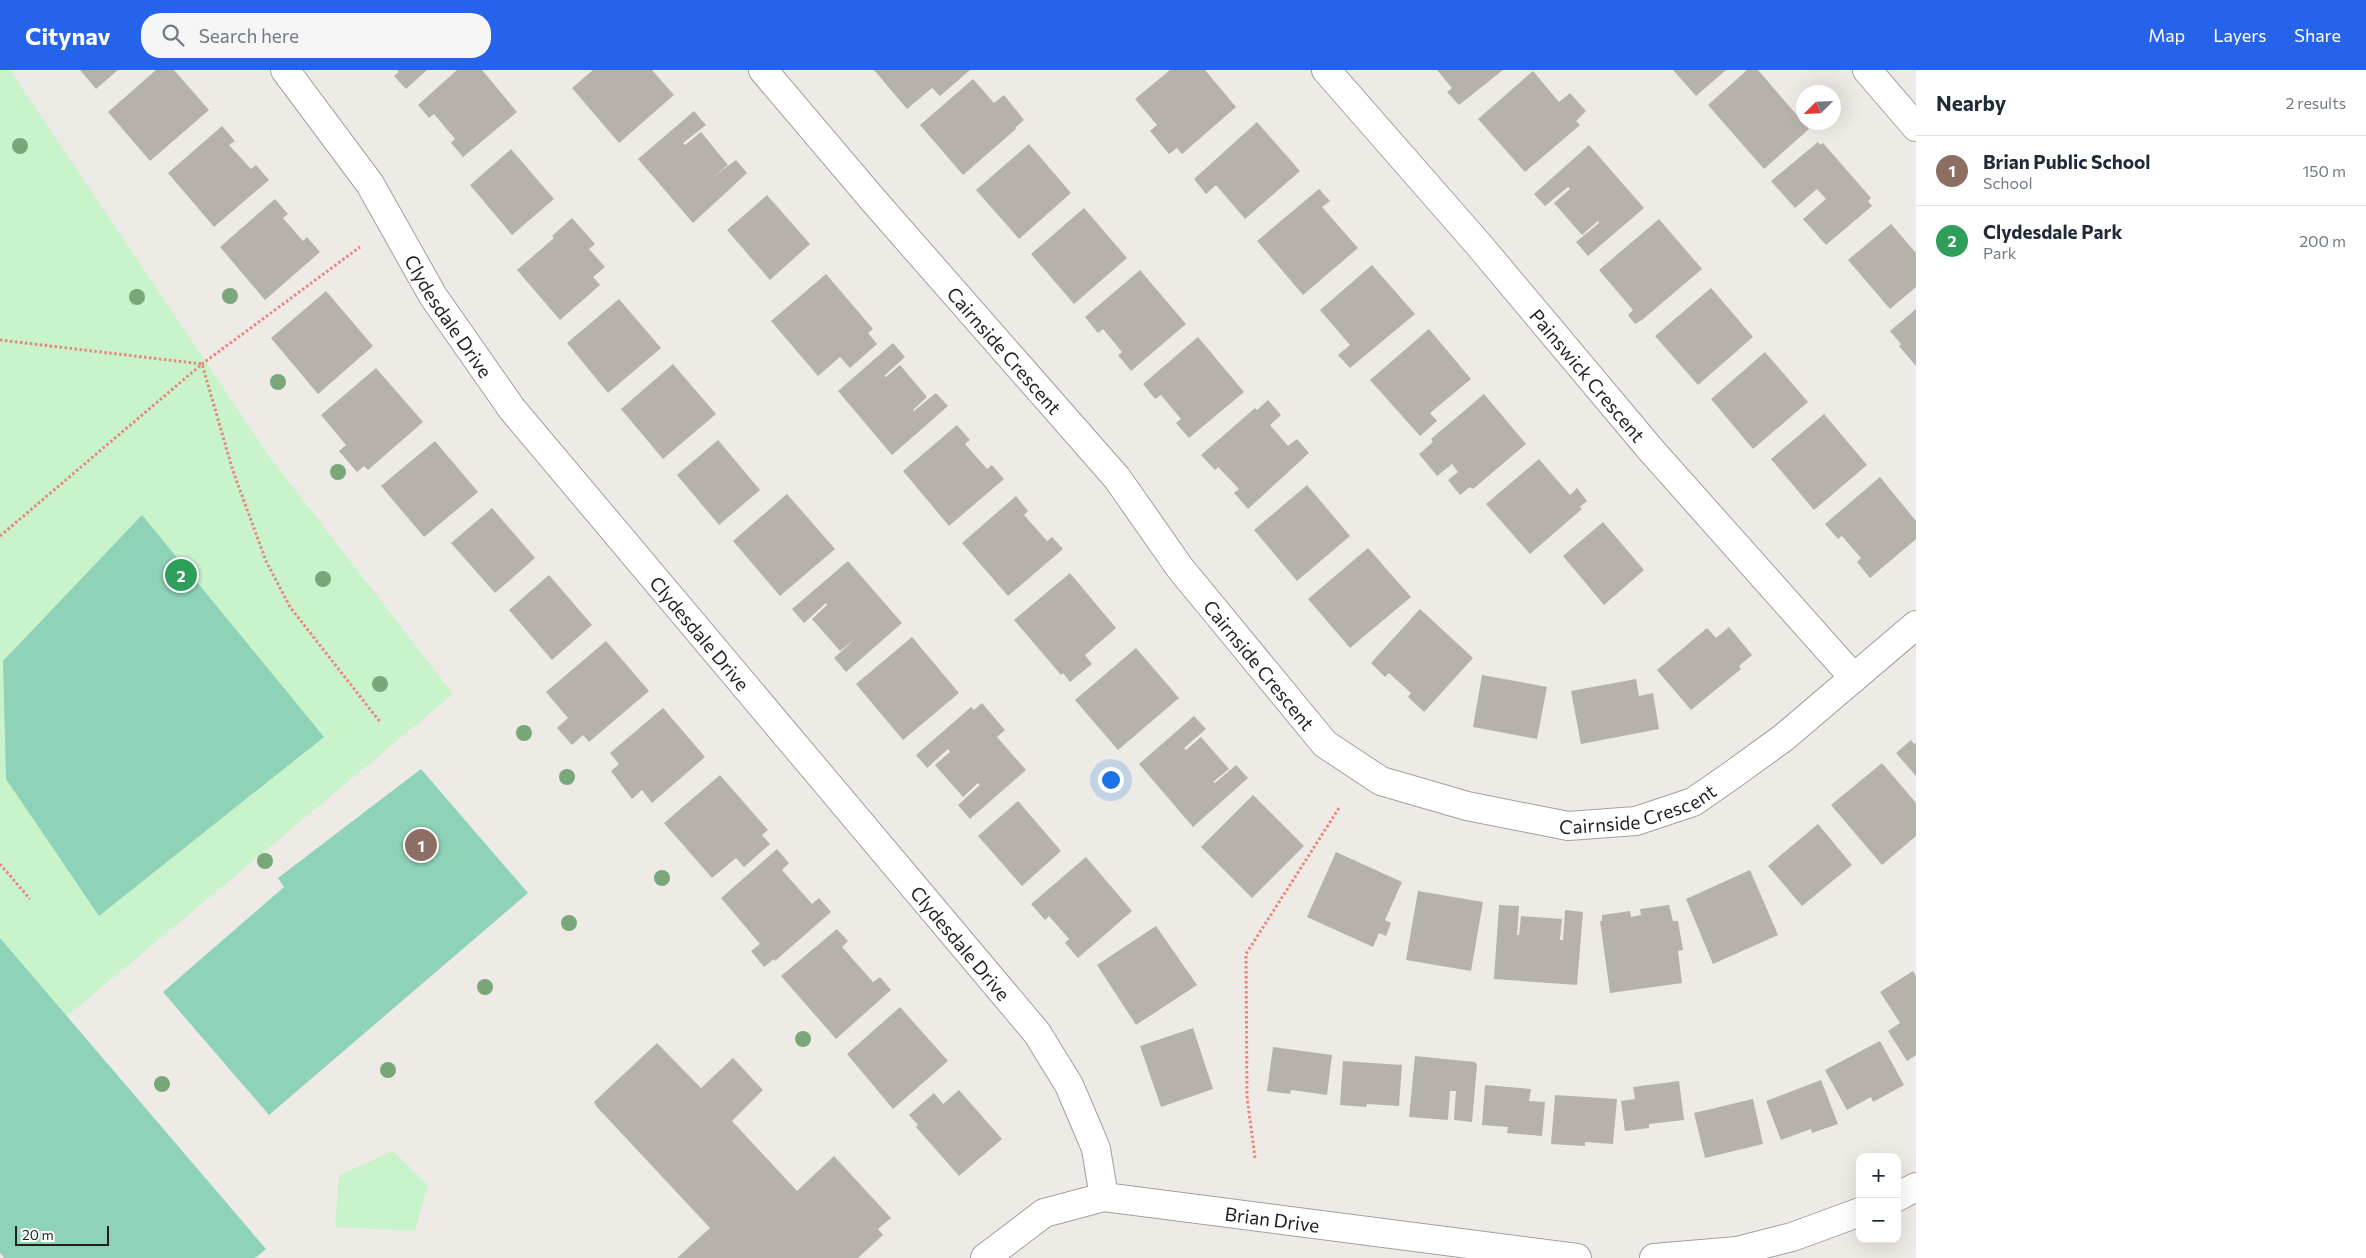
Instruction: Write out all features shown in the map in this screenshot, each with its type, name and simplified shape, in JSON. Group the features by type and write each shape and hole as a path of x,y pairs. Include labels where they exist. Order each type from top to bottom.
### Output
{"street":[{"name":"Clydesdale Drive","path":"285,70 370,184 433,296 512,409 1037,1033 1069,1085 1092,1139 1096,1149 1104,1197"},
{"name":"Cairnside Crescent","path":"763,70 874,201 1117,478 1180,568 1325,744 1381,781 1468,806 1568,826 1636,821 1693,802 1783,738 1916,625"},
{"name":"Painswick Crescent","path":"1326,70 1479,245 1651,450 1854,678"},
{"path":"1867,70 1916,127"},
{"path":"1901,1195 1916,1187"},
{"name":"Brian Drive","path":"985,1258 1044,1213 1104,1197 1414,1247 1577,1258"},
{"path":"1654,1258 1794,1248 1856,1214"}],"path":[{"path":"0,536 202,364 360,247"},
{"path":"0,340 202,364"},
{"path":"202,364 233,471 266,561 290,607 380,722"},
{"path":"1255,1158 1247,1097 1246,954 1339,808"},
{"path":"0,864 30,899"}],"green space":[{"path":"0,70 10,70 269,456 453,694 0,1072"},
{"path":"142,515 324,737 99,916 6,779 3,661"},
{"path":"421,769 528,893 269,1115 163,992 284,887 278,878"},
{"path":"0,938 266,1249 255,1258 4,1258 0,1253"},
{"path":"393,1151 428,1185 415,1231 335,1227 339,1175"}],"building":[{"path":"80,70 118,70 96,89"},
{"path":"156,70 174,70 209,110 150,161 108,112"},
{"path":"397,70 427,70 406,89 394,76 399,72"},
{"path":"457,70 482,70 517,112 463,157 451,143 455,139 434,114 429,118 418,105"},
{"path":"593,70 652,70 674,95 619,143 572,88"},
{"path":"874,70 970,70 940,96 932,88 907,109"},
{"path":"1170,70 1205,70 1236,107 1182,154 1177,148 1169,154 1150,131 1157,125 1135,99"},
{"path":"1437,70 1503,70 1459,105 1447,92 1452,88"},
{"path":"1673,70 1726,70 1696,96"},
{"path":"1747,70 1758,70 1796,114 1796,130 1808,130 1764,169 1708,105"},
{"path":"1533,71 1559,102 1570,93 1586,111 1576,121 1580,125 1525,172 1478,119"},
{"path":"973,79 994,103 1004,95 1024,120 963,175 920,125"},
{"path":"694,111 706,125 683,143 685,145 701,132 728,165 712,178 736,160 747,173 693,223 638,159"},
{"path":"1257,122 1300,171 1245,219 1216,185 1206,194 1194,179"},
{"path":"222,126 235,141 229,145 251,169 256,165 269,180 214,227 168,173"},
{"path":"1818,142 1820,145 1823,143 1871,198 1868,201 1872,206 1826,245 1803,219 1826,199 1817,189 1795,208 1771,181"},
{"path":"1029,144 1071,193 1019,239 976,190"},
{"path":"1589,145 1644,208 1588,256 1576,242 1599,223 1598,221 1582,235 1554,203 1570,189 1568,187 1545,206 1534,194"},
{"path":"511,149 554,199 512,235 470,185"},
{"path":"1319,189 1330,201 1322,207 1358,248 1303,295 1257,241"},
{"path":"767,195 810,244 770,280 727,230"},
{"path":"275,199 288,214 283,218 303,241 307,237 320,252 265,300 220,247"},
{"path":"1084,208 1127,258 1074,304 1031,254"},
{"path":"572,218 595,244 589,249 605,267 593,277 600,285 560,320 517,270 554,238 552,236"},
{"path":"1659,219 1702,269 1635,324 1628,315 1633,310 1599,270"},
{"path":"1891,224 1916,253 1916,287 1890,309 1848,260"},
{"path":"1372,265 1415,314 1350,368 1338,355 1350,345 1320,310"},
{"path":"1140,270 1186,324 1131,371 1118,355 1122,352 1103,329 1098,333 1085,317"},
{"path":"826,274 873,329 868,333 877,344 850,368 840,357 818,376 771,321"},
{"path":"1711,288 1753,337 1698,385 1655,336"},
{"path":"326,291 373,346 318,394 271,338"},
{"path":"619,299 661,348 608,393 567,343"},
{"path":"1916,309 1916,366 1899,346 1901,344 1890,331"},
{"path":"1429,329 1471,379 1430,413 1437,421 1420,436 1370,380"},
{"path":"1198,337 1244,392 1189,438 1176,423 1181,419 1161,395 1155,399 1143,384"},
{"path":"893,343 905,357 884,376 886,377 900,365 927,397 913,410 936,393 948,406 892,455 838,391"},
{"path":"1765,352 1808,402 1753,449 1711,399"},
{"path":"673,364 716,414 663,459 621,409"},
{"path":"376,368 423,422 368,470 364,466 357,472 339,451 346,445 321,415"},
{"path":"1484,394 1526,444 1473,489 1470,487 1460,495 1448,480 1458,472 1452,464 1437,476 1419,454 1433,442 1431,439"},
{"path":"1268,400 1281,415 1270,425 1288,446 1297,439 1309,453 1248,509 1234,493 1239,489 1218,467 1215,470 1201,455 1255,408 1257,410"},
{"path":"1824,414 1867,465 1814,510 1771,459"},
{"path":"957,425 970,440 965,444 987,469 992,465 1004,479 949,526 903,471"},
{"path":"718,440 760,490 719,525 677,475"},
{"path":"435,441 478,492 424,537 381,486"},
{"path":"1539,459 1570,495 1577,488 1587,501 1580,507 1582,509 1530,554 1486,504"},
{"path":"1880,477 1916,521 1916,539 1870,578 1857,562 1861,558 1842,536 1838,539 1825,524"},
{"path":"1307,485 1350,536 1297,581 1254,530"},
{"path":"787,494 835,549 780,596 733,541"},
{"path":"1016,496 1028,511 1024,515 1047,541 1052,537 1063,549 1008,596 962,543"},
{"path":"492,508 535,558 495,593 451,543"},
{"path":"1603,522 1644,570 1604,605 1563,556"},
{"path":"1368,548 1411,597 1350,648 1308,599"},
{"path":"848,561 902,623 846,672 834,658 856,638 840,651 812,619 827,605 826,603 804,623 792,609"},
{"path":"1070,573 1116,628 1085,655 1092,664 1070,682 1063,673 1061,675 1014,620"},
{"path":"549,575 592,625 552,660 509,610"},
{"path":"1420,609 1473,658 1424,712 1408,697 1411,693 1389,673 1385,677 1371,663"},
{"path":"1729,627 1752,655 1739,666 1741,669 1691,710 1657,670 1707,628 1716,638"},
{"path":"912,637 959,693 903,740 856,684"},
{"path":"606,641 649,691 589,742 583,735 572,745 557,728 568,718 546,692"},
{"path":"1136,648 1179,698 1118,750 1075,700"},
{"path":"1482,675 1547,687 1537,739 1473,727"},
{"path":"1636,679 1639,696 1653,693 1659,729 1581,744 1571,691"},
{"path":"982,703 1005,730 997,737 1026,770 970,819 958,805 980,785 978,783 963,797 935,765 950,752 948,749 927,768 916,755 971,707 974,710"},
{"path":"663,708 705,757 652,803 642,790 632,799 611,771 619,764 610,753"},
{"path":"1194,716 1206,729 1184,748 1186,750 1201,737 1229,769 1213,782 1215,783 1236,765 1248,778 1193,827 1139,764"},
{"path":"1911,740 1914,744 1916,743 1916,776 1896,753"},
{"path":"1882,763 1916,803 1916,836 1882,865 1831,805"},
{"path":"720,775 768,830 762,835 770,844 744,867 736,858 712,878 664,823"},
{"path":"1253,795 1304,846 1252,898 1201,847"},
{"path":"1018,801 1061,851 1022,886 978,836"},
{"path":"1818,824 1852,865 1802,906 1768,866"},
{"path":"777,849 789,863 782,870 812,904 819,898 831,912 775,961 774,959 764,967 751,951 760,944 721,898"},
{"path":"1336,852 1402,882 1385,920 1391,923 1386,936 1379,933 1373,947 1307,917"},
{"path":"1086,857 1132,911 1078,958 1065,943 1069,939 1049,916 1045,920 1031,904"},
{"path":"1750,870 1778,935 1713,964 1686,899"},
{"path":"1418,891 1483,902 1471,971 1406,960"},
{"path":"1499,905 1519,906 1517,935 1519,935 1521,916 1562,919 1560,940 1563,940 1565,910 1583,912 1577,985 1494,979"},
{"path":"1669,905 1673,921 1678,921 1683,950 1678,951 1682,983 1610,993 1600,921 1602,921 1602,915 1630,911 1631,917 1641,915 1640,909"},
{"path":"1156,926 1197,985 1136,1025 1097,965"},
{"path":"837,929 848,941 842,947 873,982 880,977 891,990 836,1039 781,976"},
{"path":"1913,971 1916,976 1916,1055 1907,1061 1888,1031 1900,1023 1880,992"},
{"path":"900,1007 948,1061 893,1109 847,1054"},
{"path":"1193,1028 1213,1089 1161,1107 1140,1046"},
{"path":"1880,1041 1904,1085 1873,1102 1871,1097 1847,1110 1825,1070"},
{"path":"657,1043 701,1088 733,1058 763,1090 732,1121 797,1191 834,1156 891,1218 878,1229 883,1235 858,1258 677,1258 710,1228 594,1102"},
{"path":"1273,1047 1332,1055 1327,1095 1291,1090 1290,1094 1267,1091"},
{"path":"1415,1056 1475,1062 1477,1065 1472,1122 1454,1120 1456,1091 1450,1091 1448,1120 1409,1117"},
{"path":"1343,1061 1402,1065 1399,1106 1367,1104 1366,1107 1340,1105"},
{"path":"1821,1080 1838,1124 1812,1133 1811,1129 1781,1140 1766,1101"},
{"path":"1679,1081 1684,1120 1649,1124 1649,1128 1625,1131 1621,1101 1635,1099 1633,1087"},
{"path":"1485,1085 1531,1089 1529,1101 1545,1102 1542,1136 1507,1133 1508,1127 1482,1125"},
{"path":"959,1090 1002,1139 959,1176 916,1127 918,1125 909,1115 934,1093 943,1104"},
{"path":"1555,1095 1617,1099 1613,1144 1585,1142 1585,1146 1551,1144"},
{"path":"1753,1099 1763,1144 1705,1158 1694,1113"}],"place":[{"name":"Clydesdale Park","path":"181,575"},
{"name":"Brian Public School","path":"421,845"}]}
